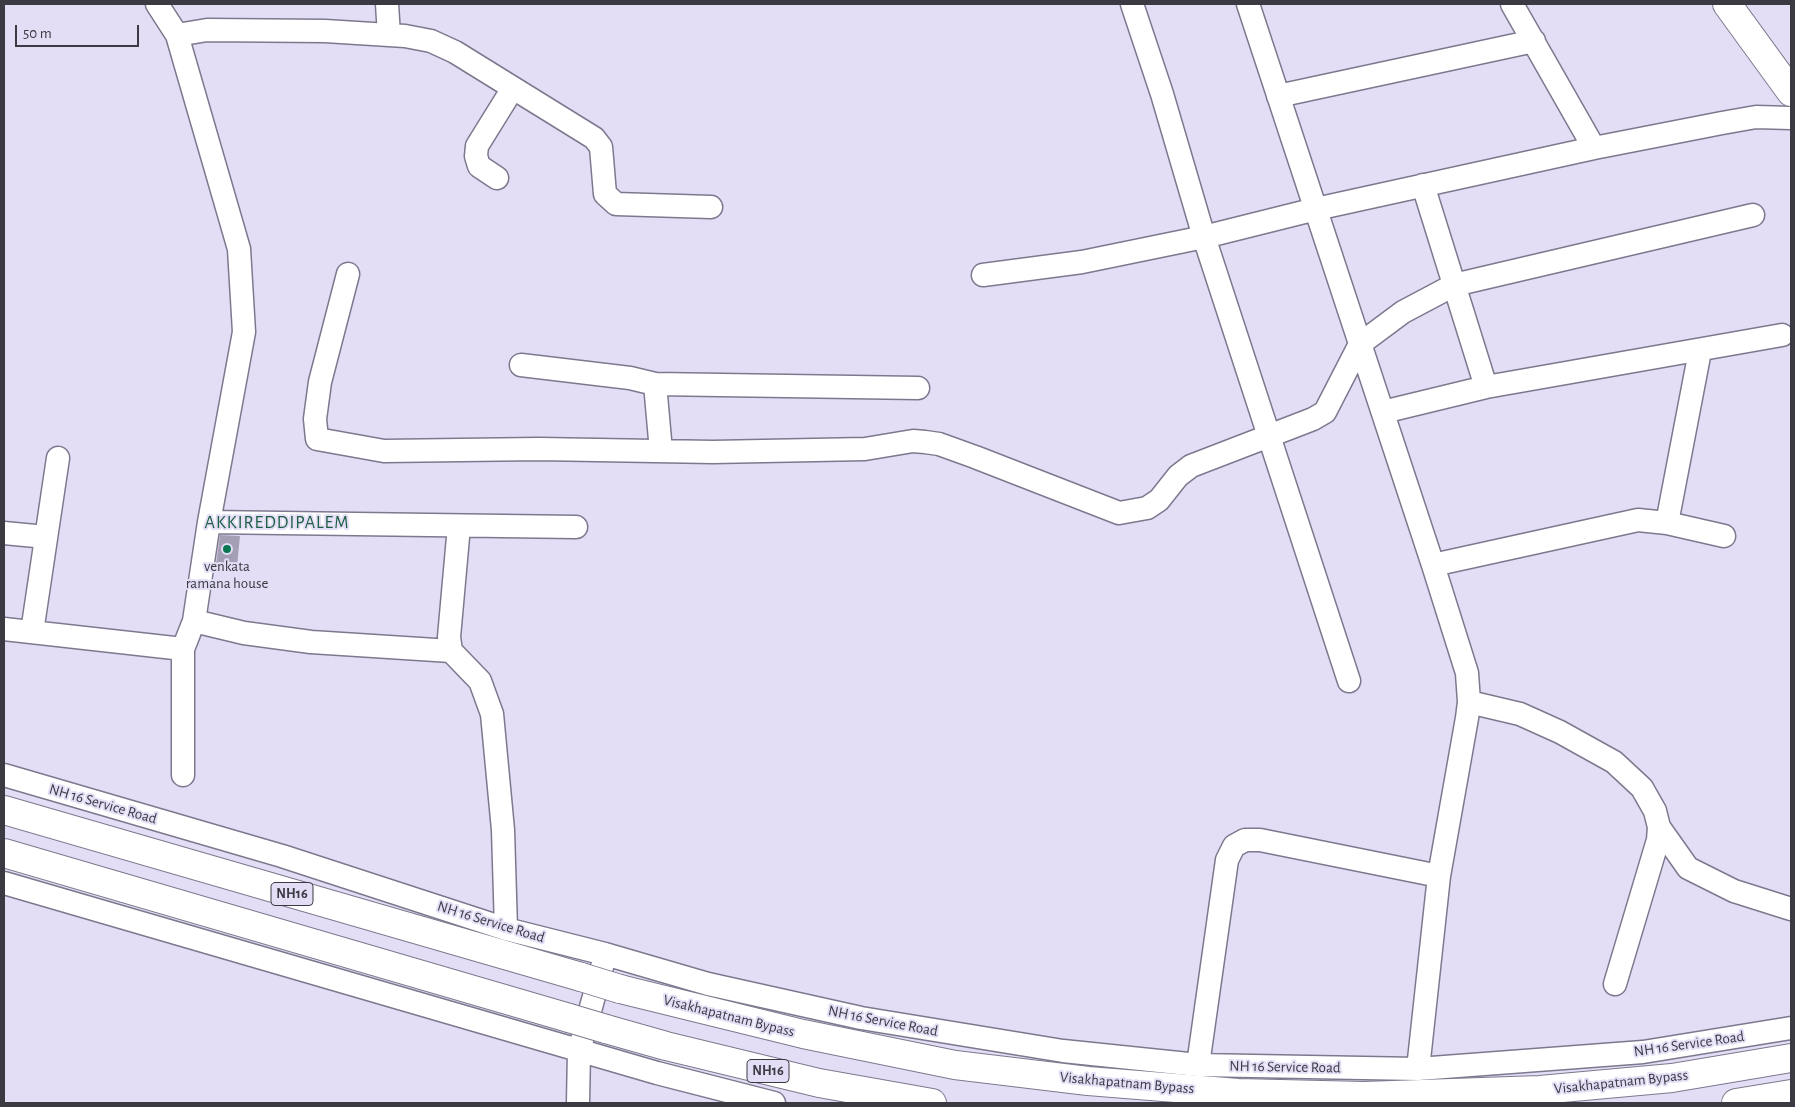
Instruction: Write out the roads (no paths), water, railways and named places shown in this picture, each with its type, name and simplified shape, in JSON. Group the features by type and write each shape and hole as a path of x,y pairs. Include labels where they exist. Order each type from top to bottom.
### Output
{"main road":[{"path":"1726,4 1791,92"},
{"name":"Visakhapatnam Bypass","path":"4,810 620,989 803,1034 954,1065 1088,1081 1238,1093 1364,1096 1540,1090 1672,1078 1791,1058"},
{"name":"NH16","path":"4,854 666,1046 819,1083 932,1103"},
{"path":"1740,1103 1791,1094"}],"street":[{"path":"156,4 177,36 239,248 244,332 209,522 194,621 183,649 183,775"},
{"path":"386,4 389,35"},
{"path":"1132,4 1162,94 1204,237 1349,681"},
{"path":"1248,4 1433,565 1466,673 1469,702 1439,876 1418,1069"},
{"path":"1512,4 1594,148"},
{"path":"177,36 207,30 325,31 389,35 431,42 455,52 594,138 601,147 605,194 616,204 711,207"},
{"path":"1278,96 1534,41"},
{"path":"497,178 479,166 476,156 477,146 513,88"},
{"path":"983,275 1082,262 1204,237 1316,209 1594,148 1756,118 1791,118"},
{"path":"1423,185 1486,387"},
{"path":"348,274 320,382 315,419 317,439 384,451 865,449 913,441 932,443 975,457 1119,514 1148,508 1159,500 1178,476 1191,466 1269,437 1313,419 1324,412 1360,344 1403,312 1454,285 1753,215"},
{"path":"1383,412 1486,387 1700,351 1782,335"},
{"path":"1668,523 1700,351"},
{"path":"521,365 630,378 655,384 918,388"},
{"path":"655,384 662,451"},
{"path":"32,632 58,458"},
{"path":"1433,565 1638,520 1668,523 1724,536"},
{"path":"209,522 576,527"},
{"path":"459,526 449,637 451,651 480,681 492,714 503,830 506,929"},
{"path":"4,533 46,537"},
{"path":"194,621 244,633 311,642 451,651"},
{"path":"4,629 183,649"},
{"path":"1469,702 1520,714 1560,732 1614,762 1642,788 1655,811 1659,827 1658,840 1615,984"},
{"name":"NH 16 Service Road","path":"4,775 282,856 506,929 605,954 708,984 861,1018 1063,1051 1198,1065 1418,1069 1642,1052 1791,1028"},
{"path":"1659,827 1688,868 1734,891 1791,908"},
{"path":"1198,1065 1227,860 1234,846 1245,840 1260,840 1439,876"},
{"path":"4,883 657,1074 774,1103"},
{"path":"578,1103 579,1051 605,954"}],"place":[{"name":"venkata ramana house","path":"227,549"}],"district":[{"name":"AKKIREDDIPALEM","path":"277,523"}]}
